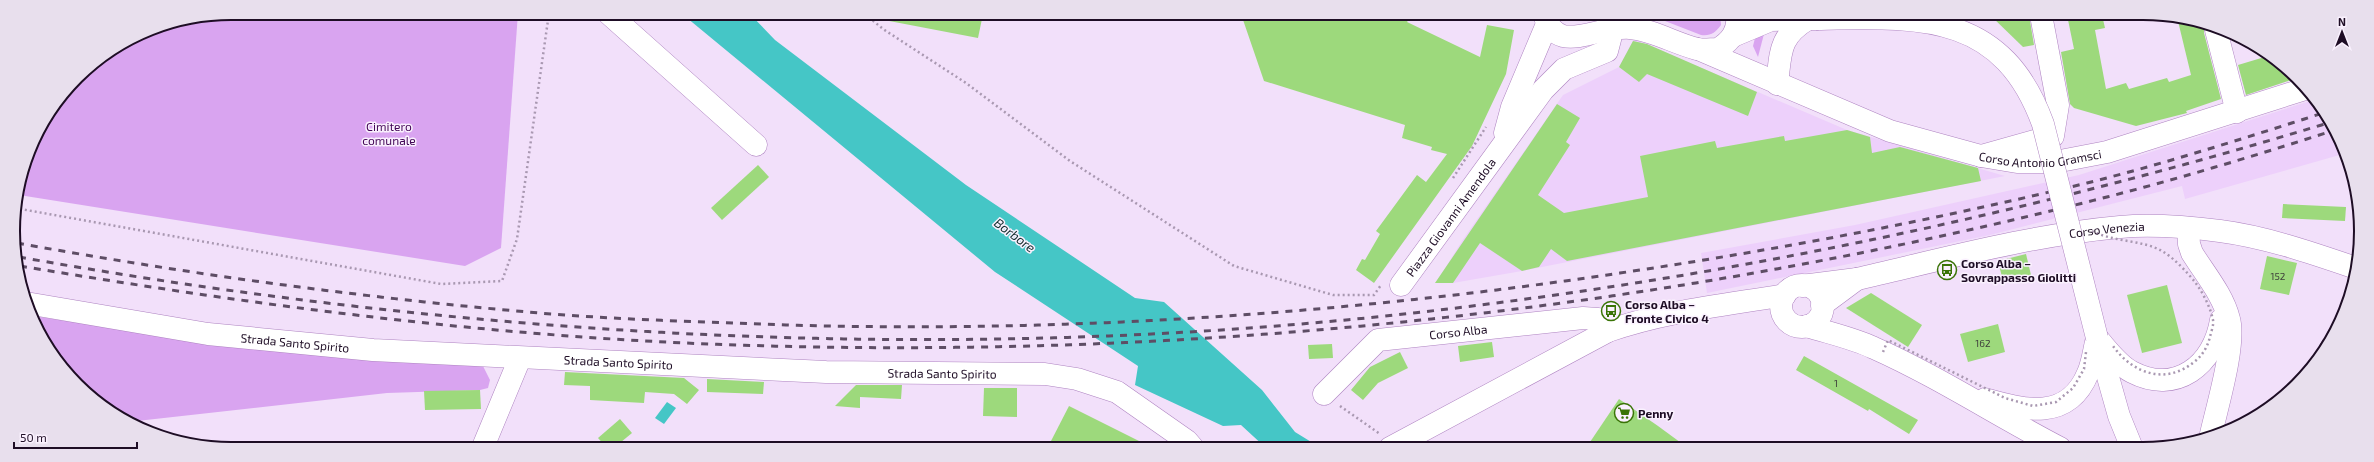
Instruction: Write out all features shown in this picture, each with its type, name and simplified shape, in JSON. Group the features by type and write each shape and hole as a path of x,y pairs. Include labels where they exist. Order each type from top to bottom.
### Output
{"street":[{"path":"616,20 756,145"},
{"name":"Piazza Giovanni Amendola","path":"1500,150 1512,107 1544,20"},
{"name":"Piazza Giovanni Amendola","path":"1547,20 1553,31 1570,37 1613,28 1630,28 1652,32 1698,49 1718,49 1733,36 1758,20"},
{"path":"1733,36 1737,26 1737,20"},
{"path":"1777,84 1782,46 1792,28 1810,20"},
{"path":"1920,20 1944,25 1970,35 1992,49 2008,63 2033,97 2043,124 2099,344 2119,416 2130,442"},
{"path":"1981,156 2053,136 2058,105 2042,20"},
{"name":"Piazza Giovanni Amendola","path":"1393,283 1500,150 1552,79 1564,69 1607,50 1613,28"},
{"path":"2217,33 2237,112"},
{"path":"1582,35 1587,58"},
{"name":"Corso Antonio Gramsci","path":"1698,49 1890,131 1981,156 2017,162 2055,162 2107,152 2237,112 2301,91"},
{"name":"Corso Venezia","path":"1794,290 1857,279 2037,238 2121,227 2188,228 2222,231 2292,247 2351,266"},
{"path":"2188,228 2189,244 2192,253 2223,303 2230,320 2231,335 2212,431"},
{"name":"Corso Venezia","path":"1807,326 1818,320 1822,306 1857,279"},
{"path":"1394,442 1608,331 1646,319 1724,305 1808,287 1818,294 1822,306 1844,327 1878,349 1958,391 2014,425 2048,442"},
{"path":"1785,318 1781,306 1794,290"},
{"path":"2099,344 2131,372 2149,379 2168,380 2187,374 2203,363 2214,346 2223,303"},
{"name":"Strada Santo Spirito","path":"33,304 208,334 372,350 826,372 1045,374 1077,379 1117,392 1188,442"},
{"path":"1724,305 1785,318 1795,326 1807,326 1878,349"},
{"name":"Corso Alba","path":"1324,394 1378,340 1583,318 1598,319 1608,331"},
{"path":"1958,391 2021,409 2037,410 2054,406 2068,400 2079,390 2088,373 2099,344"},
{"path":"485,442 520,358"}],"path":[{"path":"21,209 441,284 502,282 517,239 542,46 548,20"},
{"path":"873,20 966,83 1070,161 1234,266 1333,295 1374,295 1393,283"},
{"path":"1450,182 1488,123"},
{"path":"1878,349 1888,340 2005,398 2033,406 2056,402 2073,388 2099,344 2138,369 2168,376 2185,369 2201,356 2208,343 2213,321 2204,294 2186,271 2161,250 2104,237 2092,231"},
{"path":"1324,394 1387,442"}],"shaded area":[{"path":"1634,39 1847,130 2005,176 1522,271 1453,283 1437,281 1462,241 1563,95 1619,67"},
{"path":"2309,101 2326,126 2340,155 2185,199 2182,186 1990,235 1707,293 1701,253 1855,225 2079,175"}],"green space":[{"name":"Cimitero comunale","path":"217,20 517,20 501,248 465,266 23,196 24,190 31,163 48,125 72,92 92,72 125,48 163,31 190,24"},
{"path":"1662,20 1721,20 1721,25 1717,30 1708,35 1701,35"},
{"path":"1765,30 1758,57 1753,46 1755,38"},
{"path":"38,317 100,326 475,362 483,366 490,380 488,388 480,390 387,393 139,421 125,414 92,390 72,370 48,336"}],"water":[{"name":"Borbore","path":"689,20 756,20 775,40 966,185 1135,298 1164,302 1262,390 1295,432 1311,442 1259,442 1241,425 1223,426 1135,385 1138,366 995,272"},
{"path":"667,402 676,408 664,424 655,418"}],"building":[{"path":"884,20 982,20 978,38"},
{"path":"1243,20 1408,20 1407,22 1480,57 1487,25 1514,30 1506,74 1472,146 1374,283 1356,270 1362,259 1365,260 1380,234 1376,231 1417,175 1426,182 1447,154 1431,150 1432,147 1402,138 1405,125 1264,81"},
{"path":"1995,20 2030,20 2034,45 2023,47"},
{"path":"2068,20 2103,20 2105,28 2095,30 2106,89 2126,83 2129,89 2167,78 2169,82 2191,75 2178,23 2204,29 2221,99 2186,111 2187,113 2136,126 2074,108 2070,104 2061,52 2074,49"},
{"path":"1633,41 1647,44 1757,92 1748,116 1647,74 1639,82 1619,67"},
{"path":"2262,58 2282,72 2290,80 2246,95 2238,65"},
{"path":"1557,104 1580,118 1566,142 1570,145 1538,195 1564,213 1648,197 1640,156 1715,141 1717,148 1784,136 1785,141 1847,130 1870,137 1872,153 1900,147 1978,168 1981,181 1567,261 1551,249 1539,267 1522,271 1480,243 1453,283 1435,283"},
{"path":"758,165 769,177 722,220 711,208"},
{"path":"2283,204 2346,207 2345,221 2282,218"},
{"path":"2026,254 2031,275 2003,281 1998,261"},
{"path":"2267,256 2297,263 2289,295 2260,289"},
{"path":"2167,285 2182,343 2142,353 2127,295"},
{"path":"1871,293 1922,325 1908,347 1846,308"},
{"path":"1998,324 2005,352 1968,362 1960,334"},
{"path":"1492,342 1494,357 1460,362 1458,346"},
{"path":"1332,344 1333,358 1309,359 1308,345"},
{"path":"1400,352 1408,368 1378,383 1363,400 1351,390 1370,367"},
{"path":"1804,356 1918,420 1909,434 1869,409 1868,411 1796,370"},
{"path":"565,372 684,378 699,390 687,404 674,394 645,392 644,403 590,400 590,386 564,385"},
{"path":"707,379 764,382 763,394 707,392"},
{"path":"856,385 902,385 901,399 860,397 860,408 835,406"},
{"path":"984,388 1017,388 1017,417 983,416"},
{"path":"480,390 481,409 425,410 424,391"},
{"name":"Penny","path":"1619,399 1680,442 1590,442"},
{"path":"1069,406 1141,442 1053,442 1051,441"},
{"path":"620,419 632,433 621,442 602,442 598,438"}],"railway":[{"path":"20,244 83,255 283,285 417,301 551,314 668,321 891,327 1102,323 1207,317 1417,299 1522,287 1742,254 1858,233 2030,197 2176,159 2318,114"},
{"path":"22,257 192,285 367,308 542,324 718,335 894,340 1071,337 1247,328 1422,312 1537,298 1766,261 1880,238 2105,186 2217,156 2325,124"},
{"path":"23,267 191,293 363,316 622,340 709,344 884,348 1059,345 1233,336 1407,322 1581,300 1753,273 1925,240 2095,200 2273,150 2329,132"}],"place":[{"name":"Corso Alba – Sovrappasso Giolitti","path":"1947,270"},
{"name":"Corso Alba – Fronte Civico 4","path":"1611,311"},
{"name":"Penny","path":"1624,413"}]}
